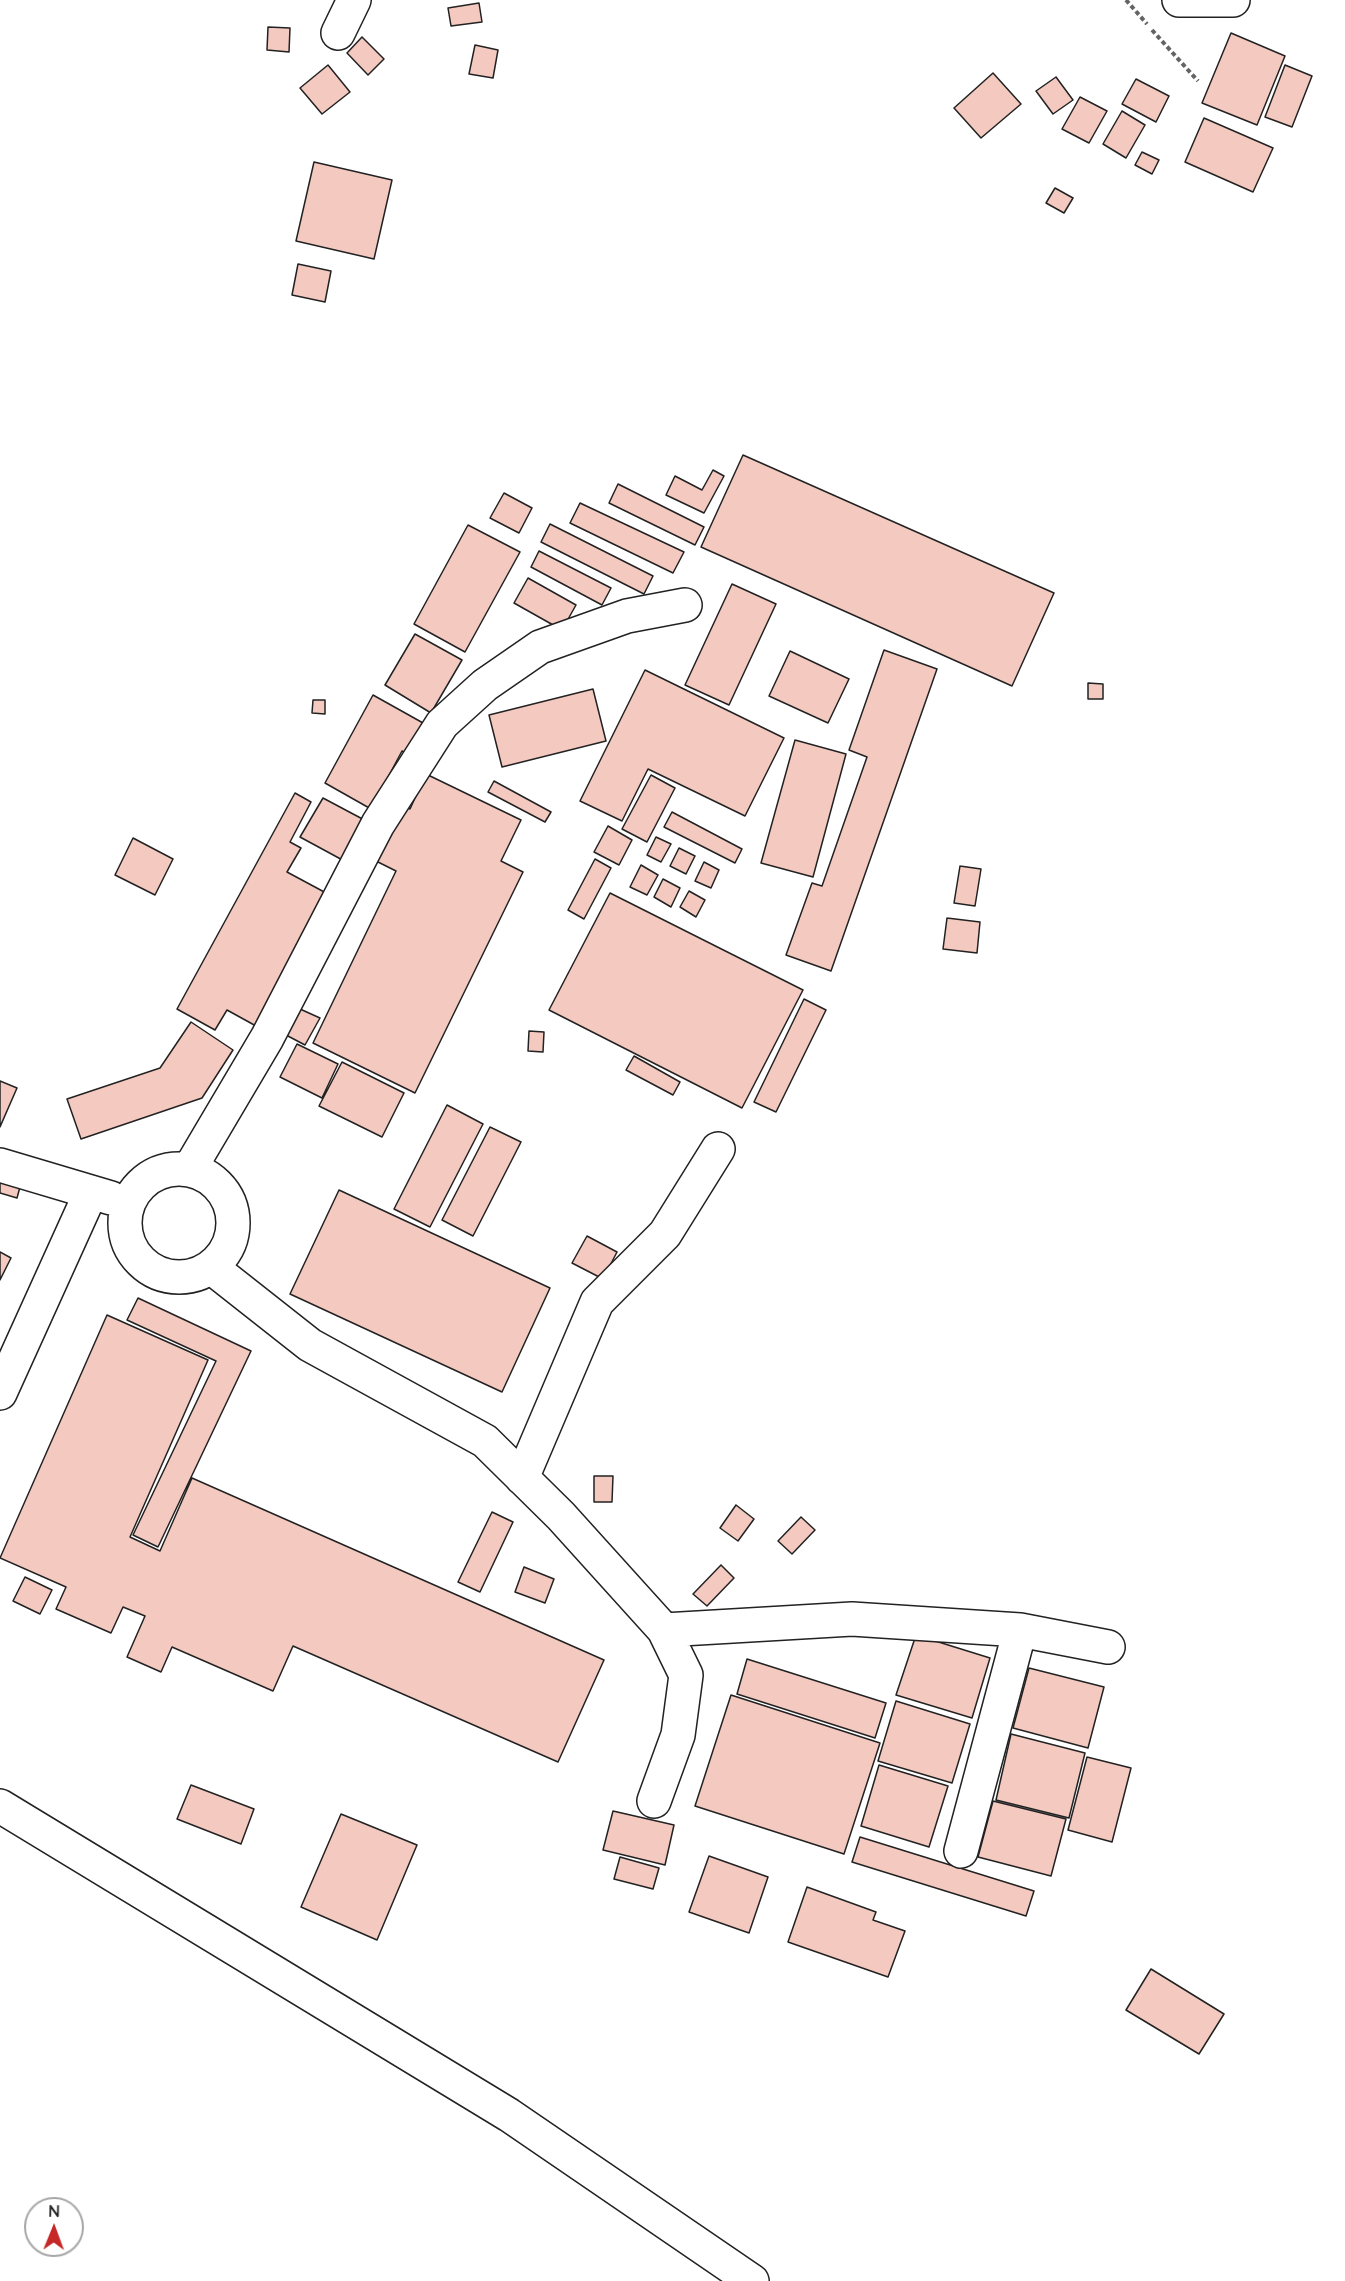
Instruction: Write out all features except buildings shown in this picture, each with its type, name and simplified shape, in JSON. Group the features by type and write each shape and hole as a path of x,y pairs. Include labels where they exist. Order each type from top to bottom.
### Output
{"street":[{"path":"338,33 354,0"},
{"path":"1179,0 1233,0"},
{"path":"189,1170 267,1038 378,824 442,724 484,685 540,647 627,616 685,605"},
{"path":"522,1478 597,1302 665,1234 718,1149"},
{"path":"0,1165 128,1203"},
{"path":"189,1170 212,1180 228,1200 233,1224 227,1248 211,1267 185,1278 157,1274 135,1256 124,1230 128,1203 142,1183 164,1171 189,1170"},
{"path":"0,1393 91,1192"},
{"path":"211,1267 310,1346 485,1441 561,1516 664,1630 686,1675 678,1735 654,1801"},
{"path":"664,1630 852,1619 1020,1630 1108,1647"},
{"path":"961,1851 1020,1630"},
{"path":"0,1806 509,2115 752,2281"}],"path":[{"path":"1125,0 1198,81"}]}
